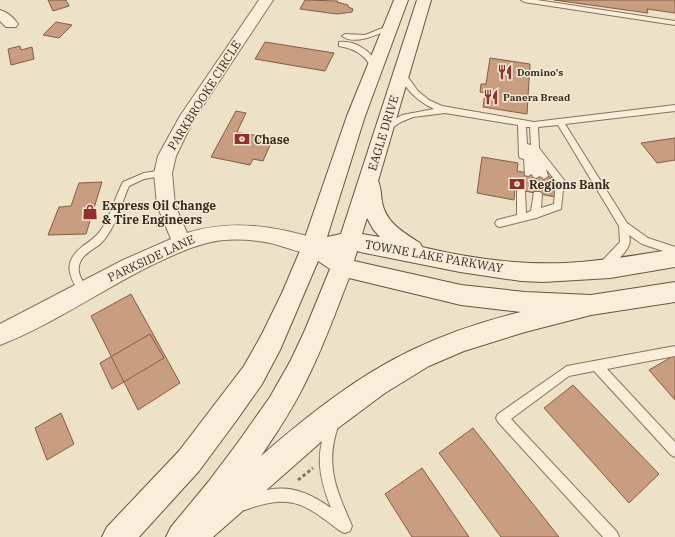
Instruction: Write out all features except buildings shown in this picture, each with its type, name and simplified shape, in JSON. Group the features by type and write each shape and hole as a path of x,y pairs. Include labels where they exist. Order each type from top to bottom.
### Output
{"main road":[{"name":"EAGLE DRIVE","path":"342,266 424,0"},
{"path":"117,537 190,462 253,375 271,342 294,295 313,246 356,116 390,27 397,3"},
{"path":"370,175 373,209 378,222 386,231 398,240 424,256"},
{"name":"TOWNE LAKE PARKWAY","path":"313,246 349,241 386,247 424,256 502,269 548,272 600,269 675,258"},
{"path":"313,246 342,266 360,272 461,294 526,302 591,305"},
{"path":"188,537 279,406 300,368 316,333 342,266"},
{"path":"188,537 218,515 306,436 340,409 384,378 421,358 451,344 504,326 591,305 675,292"}],"street":[{"name":"PARKBROOKE CIRCLE","path":"182,242 166,205 163,173 167,156 186,120 266,0"},
{"path":"0,14 11,24"},
{"name":"PARKSIDE LANE","path":"0,335 132,265 198,236 230,232 252,232 313,246"}],"lane":[{"path":"524,0 675,23"},
{"path":"375,66 370,57 362,50 341,47 347,32 366,37 390,27"},
{"path":"401,74 408,86 418,97 432,105 448,111"},
{"path":"384,129 393,122 404,117 431,111 448,111 528,124 560,122 675,108"},
{"path":"560,122 624,226 645,241 675,251"},
{"path":"528,124 535,149 533,174 528,124"},
{"path":"500,222 530,216 558,206 560,180 535,149"},
{"path":"84,291 74,275 74,265 79,256 87,247 99,240 104,233 126,184 148,174 163,173"},
{"path":"530,216 532,193 530,216"},
{"path":"600,269 612,259 625,243 624,226"},
{"path":"612,537 502,418 567,371 675,351"},
{"path":"597,366 675,451"},
{"path":"218,515 256,498 271,494 285,493 299,495 345,526 328,485 324,467 327,439 340,409"}],"path":[{"path":"298,480 315,466"}],"place":[{"name":"Domino's","path":"505,72"},
{"name":"Panera Bread","path":"491,97"},
{"name":"Chase","path":"242,139"},
{"name":"Regions Bank","path":"517,184"},
{"name":"Express Oil Change & Tire Engineers","path":"90,212"}]}
